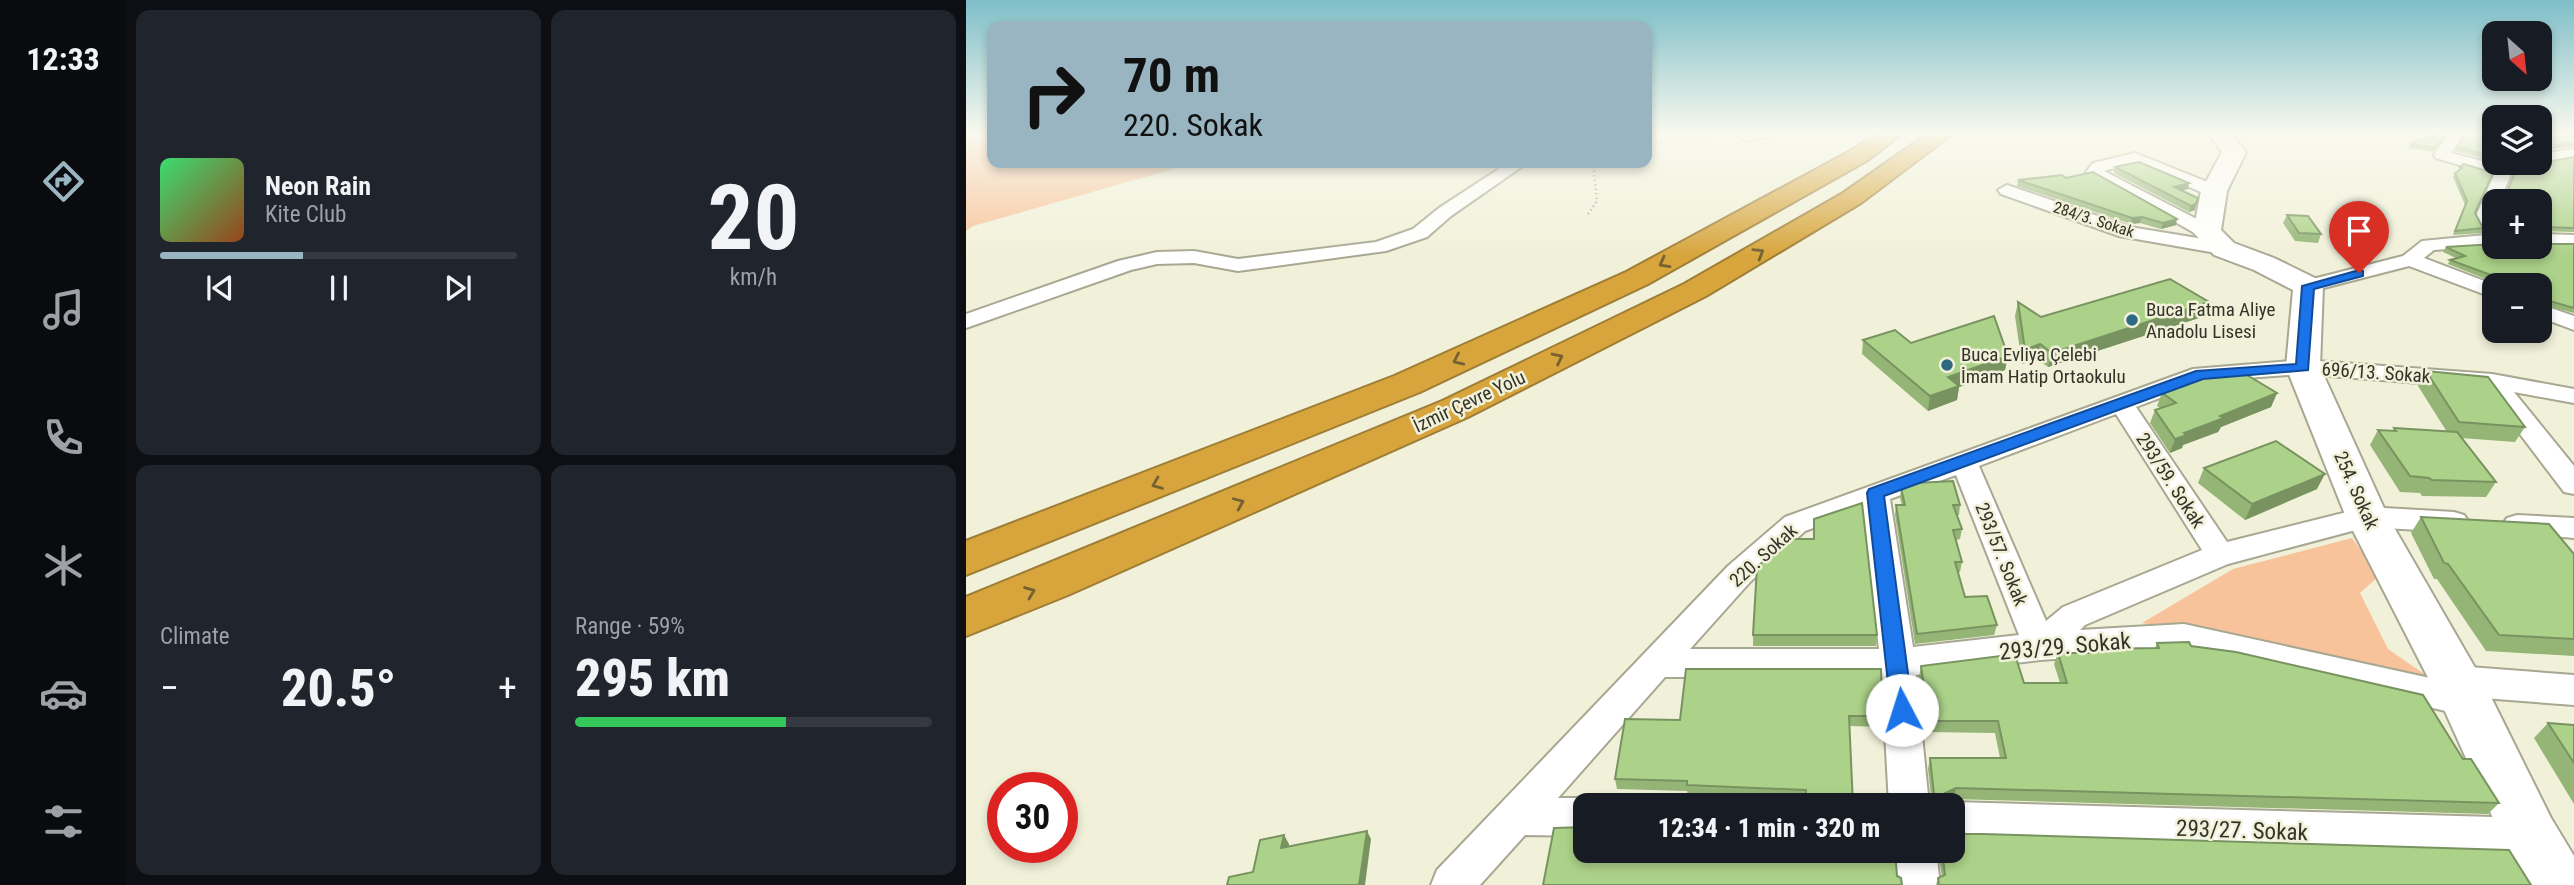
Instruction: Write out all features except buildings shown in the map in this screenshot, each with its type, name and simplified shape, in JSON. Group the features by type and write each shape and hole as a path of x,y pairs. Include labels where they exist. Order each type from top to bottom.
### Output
{"highway":[{"path":"966,559 1407,384 1625,284 1827,173"},
{"name":"İzmir Çevre Yolu","path":"966,617 1052,583 1455,409 1695,290 1852,198 1886,173"}],"street":[{"path":"966,321 1125,265 1157,258 1194,257 1238,265 1379,247 1420,233 1445,212 1503,173"},
{"path":"2096,173 2215,240 2308,286 2410,260 2429,244 2482,241"},
{"path":"2172,173 2214,191"},
{"path":"2215,240 2214,191 2223,173"},
{"name":"284/3. Sokak","path":"2007,190 2126,232 2215,240"},
{"path":"2552,240 2574,241"},
{"path":"2410,260 2482,287"},
{"name":"254. Sokak","path":"2308,286 2303,367 2367,517 2461,691 2530,838 2556,885"},
{"path":"2552,315 2574,323"},
{"name":"696/13. Sokak","path":"2303,367 2493,381 2574,396"},
{"name":"220. Sokak","path":"1452,885 1738,574 1795,524 2201,374 2303,367"},
{"path":"2493,381 2574,485"},
{"name":"293/59. Sokak","path":"2123,405 2220,555"},
{"name":"293/57. Sokak","path":"1964,461 2040,646"},
{"path":"1875,493 1898,663 1908,793"},
{"path":"2040,646 2074,615 2220,555 2367,517 2574,528"},
{"name":"293/29. Sokak","path":"1657,663 1898,663 2040,646 2183,637 2461,691 2574,690"},
{"path":"1515,816 1573,817"},
{"name":"293/27. Sokak","path":"1965,821 2530,838"},
{"path":"1916,863 1919,885"}],"path":[{"path":"1588,214 1597,201 1594,173"}],"shaded area":[{"path":"966,173 1158,173 973,226 966,231"},
{"path":"2352,538 2379,576 2360,593 2388,649 2433,680 2142,623 2233,569"}],"place":[{"name":"Buca Fatma Aliye Anadolu Lisesi","path":"2132,320"},
{"name":"Buca Evliya Çelebi İmam Hatip Ortaokulu","path":"1947,365"}],"route":[{"path":"1902,710 1875,493 2123,405 2201,374 2303,367 2308,286 2359,273"}]}
